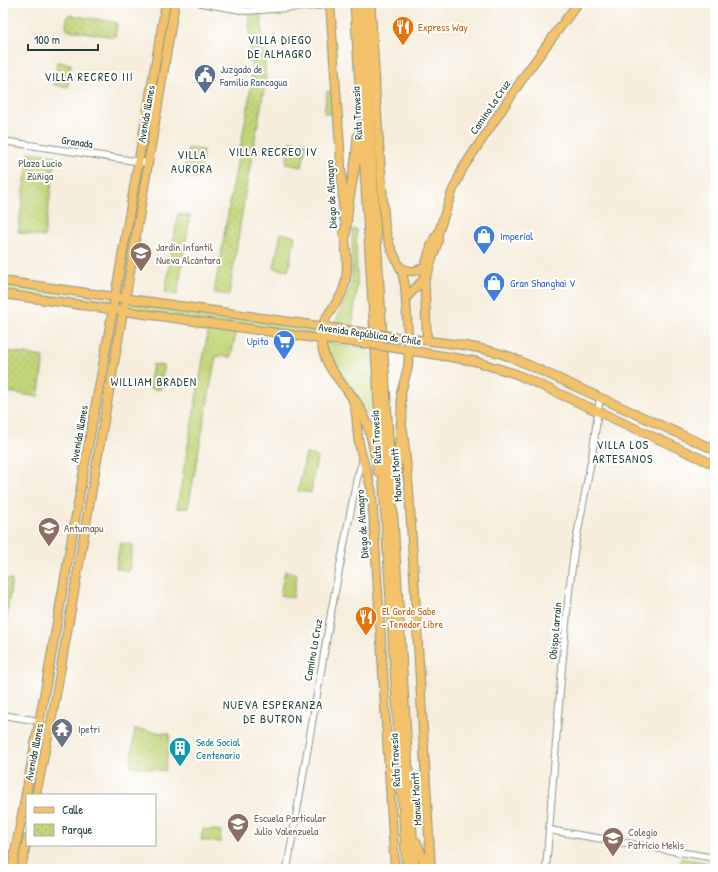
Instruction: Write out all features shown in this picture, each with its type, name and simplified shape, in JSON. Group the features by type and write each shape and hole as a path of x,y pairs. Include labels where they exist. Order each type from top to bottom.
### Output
{"highway":[{"name":"Ruta Travesía","path":"355,3 414,869"},
{"name":"Ruta Travesía","path":"362,3 368,93 407,869"},
{"path":"368,93 375,85 370,3"},
{"path":"345,237 348,204 358,146 360,80"},
{"path":"348,391 366,418 371,432 390,524"},
{"path":"390,524 401,431 402,410"},
{"path":"411,825 415,842 427,869"}],"main road":[{"name":"Avenida Illanes","path":"12,869 116,297 166,3"},
{"name":"Avenida Illanes","path":"36,794 54,707 176,3"},
{"name":"Camino La Cruz","path":"425,278 430,267 438,241 438,234 452,192 463,168 527,72 578,3"},
{"name":"Diego de Almagro","path":"330,4 347,269 342,294 325,319 322,327 321,339 327,363 352,398 355,408 358,439 373,500 394,869"},
{"name":"Manuel Montt","path":"375,85 385,229 390,246 400,267 404,281 406,298 409,350 408,367 401,393 409,496 431,869"},
{"name":"Camino La Cruz","path":"427,340 424,269 432,243 438,234"},
{"path":"400,267 411,272 425,266"},
{"path":"406,298 425,278"},
{"name":"Avenida República de Chile","path":"3,281 408,339 459,344 492,351 540,369 715,450"},
{"path":"24,297 26,284"},
{"name":"Avenida República de Chile","path":"3,294 321,339 362,343 474,361 502,369 530,380 715,465"},
{"path":"151,315 154,309 153,303"},
{"path":"530,380 538,377 540,374 540,369"},
{"path":"48,674 55,674 59,677"},
{"path":"44,694 49,705 54,707"},
{"path":"39,721 44,724 48,735"},
{"path":"34,751 40,754 45,752"},
{"path":"21,869 26,844"}],"street":[{"path":"201,3 247,11 330,4"},
{"name":"Granada","path":"3,141 148,163"},
{"name":"Obispo Larraín","path":"546,869 569,590 574,552 592,456 600,397"},
{"name":"Camino La Cruz","path":"287,869 332,606 357,478 363,460"},
{"path":"3,716 39,721"},
{"path":"549,830 715,858"}],"green space":[{"path":"248,3 260,3 266,79 246,188 229,295 214,293 249,102 252,71"},
{"path":"69,15 115,22 117,24 115,37 68,30 66,27 67,16"},
{"path":"57,62 71,64 68,87 54,85"},
{"path":"327,91 333,92 335,115 324,113"},
{"path":"290,141 306,143 302,167 286,164"},
{"path":"188,148 203,150 199,179 182,177"},
{"name":"Plaza Lucio Zúñiga","path":"29,152 56,156 44,237 18,232"},
{"path":"178,214 190,216 177,295 165,293"},
{"path":"356,229 357,285 352,326 335,323 352,284 352,230"},
{"path":"281,233 295,236 288,271 274,268"},
{"path":"3,284 319,329 319,337 3,292"},
{"path":"209,326 236,331 231,357 216,356 188,508 177,508"},
{"path":"323,342 364,348 371,355 376,441 369,414 331,365"},
{"path":"6,351 44,357 38,397 3,391 3,374"},
{"path":"153,364 164,366 160,390 149,388"},
{"path":"306,454 317,456 311,493 298,491"},
{"path":"120,543 133,545 129,571 116,568"},
{"path":"285,571 297,574 293,598 280,595"},
{"path":"3,579 12,580 6,622 3,621"},
{"path":"135,729 170,734 165,771 130,766"},
{"path":"203,829 221,831 220,842 201,840"},
{"path":"681,858 715,864 715,869 679,869"}],"place":[{"name":"Express Way","path":"403,46"},
{"name":"Juzgado de Familia Rancagua","path":"205,94"},
{"name":"Imperial","path":"484,256"},
{"name":"Jardín Infantil Nueva Alcántara","path":"141,272"},
{"name":"Gran Shanghai V","path":"494,302"},
{"name":"Upita","path":"284,360"},
{"name":"Antumapu","path":"49,548"},
{"name":"El Gordo Sabe - Tenedor Libre","path":"366,636"},
{"name":"Ipetri","path":"62,748"},
{"name":"Sede Social Centenario","path":"180,768"},
{"name":"Escuela Particular Julio Valenzuela","path":"238,844"},
{"name":"Colegio Patricio Mekis","path":"613,858"}],"district":[{"name":"VILLA DIEGO DE ALMAGRO","path":"280,47"},
{"name":"VILLA RECREO III","path":"89,77"},
{"name":"VILLA RECREO IV","path":"273,152"},
{"name":"VILLA AURORA","path":"192,162"},
{"name":"WILLIAM BRADEN","path":"154,382"},
{"name":"VILLA LOS ARTESANOS","path":"623,452"},
{"name":"NUEVA ESPERANZA DE BUTRON","path":"273,712"}]}
